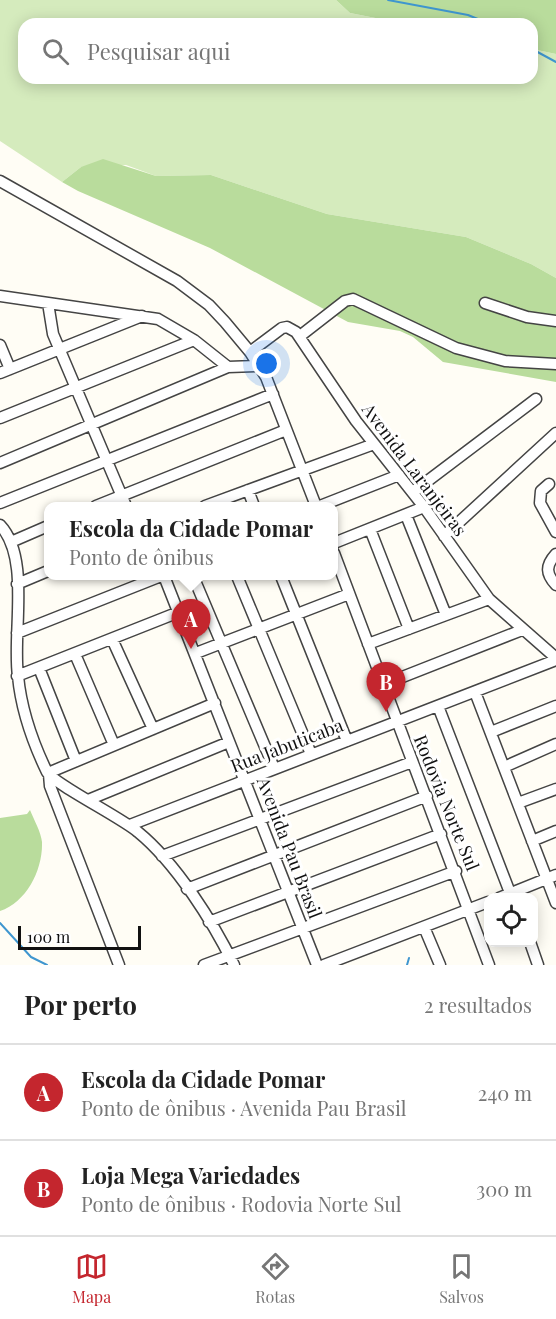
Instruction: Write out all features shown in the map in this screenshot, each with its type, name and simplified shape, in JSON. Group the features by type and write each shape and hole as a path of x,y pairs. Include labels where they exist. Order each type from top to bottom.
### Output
{"street":[{"path":"0,181 177,281 209,305 250,352 259,366 273,394 314,502"},
{"path":"0,296 142,315 164,321 194,340 228,367"},
{"path":"250,352 282,328 292,329 300,336 345,301 353,299 456,348 505,361 556,363"},
{"path":"48,303 51,327 59,349 124,501 286,430"},
{"path":"485,303 527,317 556,321"},
{"path":"0,345 5,371 142,315"},
{"name":"Avenida Laranjeiras","path":"300,336 374,444 424,507 489,599 556,659"},
{"path":"0,418 194,340"},
{"path":"0,463 228,367 259,366"},
{"path":"0,503 273,394"},
{"path":"412,492 536,399"},
{"path":"444,536 556,433"},
{"path":"216,502 300,469 374,444"},
{"path":"332,502 399,475"},
{"path":"549,484 541,492 540,503 556,532"},
{"path":"248,490 252,502"},
{"path":"338,541 424,507"},
{"path":"406,515 446,615"},
{"path":"0,525 11,542 17,584 18,676 30,726 48,774 51,789 119,965"},
{"path":"11,542 44,528"},
{"path":"370,528 409,629"},
{"path":"556,554 547,569 548,576 556,585"},
{"name":"Rodovia Norte Sul","path":"338,566 396,722 456,871 489,965"},
{"path":"17,584 44,574"},
{"path":"17,633 152,580"},
{"name":"Avenida Pau Brasil","path":"164,580 196,653 317,965"},
{"path":"195,580 274,768"},
{"path":"239,580 311,754"},
{"path":"283,580 347,741"},
{"path":"196,653 349,594"},
{"path":"368,644 489,599"},
{"path":"18,676 179,612"},
{"path":"382,685 522,630"},
{"path":"112,639 153,729"},
{"path":"75,654 114,745"},
{"name":"Rua Jabuticaba","path":"130,825 556,659"},
{"path":"39,668 76,762"},
{"path":"475,692 532,841 551,877 556,903"},
{"path":"48,774 215,703"},
{"path":"438,706 510,893"},
{"path":"491,732 556,706"},
{"path":"88,800 229,742"},
{"path":"504,767 556,744"},
{"path":"162,856 412,762"},
{"path":"48,774 130,825 162,856 187,889 232,960"},
{"path":"518,803 556,789"},
{"path":"187,889 427,796"},
{"path":"532,841 556,831"},
{"path":"209,922 441,834"},
{"path":"204,965 232,960 303,928 456,871"},
{"path":"515,893 551,877"},
{"path":"324,965 484,904"},
{"path":"424,927 440,965"},
{"path":"532,947 538,965"}],"green space":[{"path":"0,0 336,0 350,13 375,18 18,18 18,84 538,84 538,50 556,54 556,278 531,264 466,237 327,214 211,175 156,176 126,165 81,167 62,182 0,141"},
{"path":"336,0 556,0 556,54 538,50 538,18 375,18 350,13"},
{"path":"103,159 156,176 211,175 327,214 466,237 531,264 556,278 556,382 443,362 413,337 400,331 348,322 210,248 62,182 81,167"},
{"path":"30,810 42,842 40,863 32,883 25,892 10,907 0,911 0,818 27,814"}],"waterway":[{"path":"388,0 475,18"},
{"path":"538,52 556,62"},
{"path":"0,923 31,957 47,965"},
{"path":"407,965 409,958"}],"place":[{"name":"Escola da Cidade Pomar","path":"191,649"},
{"name":"Loja Mega Variedades","path":"386,712"}]}
